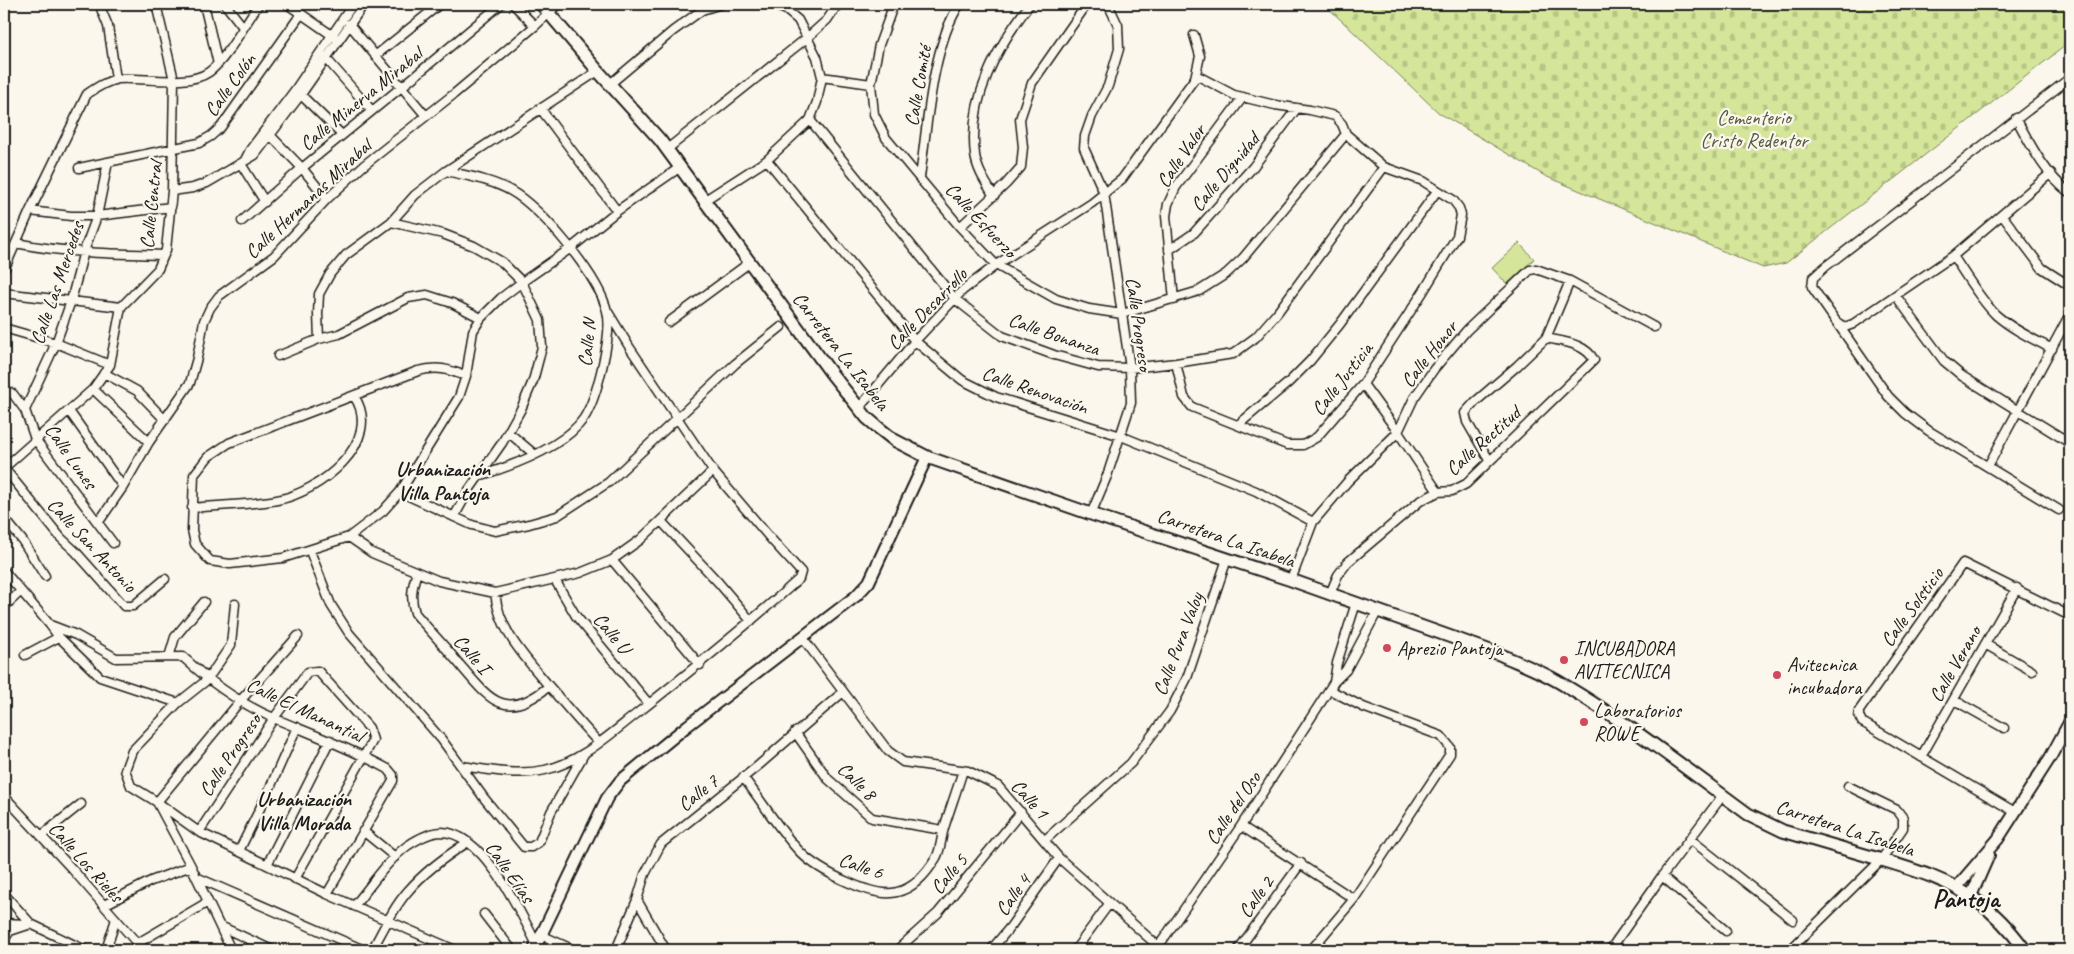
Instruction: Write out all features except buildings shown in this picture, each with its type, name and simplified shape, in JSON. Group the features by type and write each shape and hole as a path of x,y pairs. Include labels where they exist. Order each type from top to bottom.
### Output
{"main road":[{"name":"Carretera La Isabela","path":"541,4 666,150 705,200 749,263 831,373 867,418 894,440 927,457 1291,580 1499,654 1563,684 1652,744 1748,814 1783,831 1914,870 1971,896 2014,935 2025,950"}],"street":[{"path":"99,4 108,26 116,79"},
{"name":"Calle Central","path":"121,307 158,269 166,250 171,207 174,80 156,4"},
{"path":"204,4 218,64"},
{"path":"225,4 243,27"},
{"path":"4,270 86,94 116,79 174,80 197,77 208,73 218,64 259,4"},
{"path":"288,4 335,37"},
{"path":"243,162 250,150 298,91 323,56 354,4"},
{"path":"335,37 349,24 364,4"},
{"path":"375,56 440,4"},
{"name":"Calle Minerva Mirabal","path":"242,222 302,168 501,4"},
{"path":"513,4 535,26"},
{"name":"Calle Hermanas Mirabal","path":"98,523 123,487 148,442 190,383 204,321 210,308 231,287 251,275 274,256 327,199 363,166 535,26 558,4"},
{"path":"610,84 706,6 721,4"},
{"path":"705,200 767,160 810,120 817,102 822,77 817,57 808,37 798,20 786,10 771,4"},
{"path":"666,150 808,37 827,20 838,4"},
{"name":"Calle Esfuerzo","path":"896,4 892,9 879,45 871,84 874,114 886,138 960,227 996,265 1056,300 1088,309 1122,314 1174,300 1199,290 1220,278 1243,258 1346,134"},
{"name":"Calle Comité","path":"920,178 933,86 944,34 950,17 960,4"},
{"path":"994,196 982,177 975,156 975,125 984,80 1009,30 1030,4"},
{"path":"960,227 994,196 1021,167 1023,147 1020,120 1032,82 1087,4"},
{"name":"Calle Progreso","path":"1091,514 1122,436 1131,403 1130,368 1104,193 1084,148 1084,136 1108,86 1119,49 1118,25 1108,4"},
{"name":"Calle Colón","path":"79,168 199,143 211,136 221,127 300,14"},
{"path":"349,24 426,116"},
{"path":"1194,35 1200,56 1195,78 1200,77 1234,95 1335,116 1342,124 1346,134 1384,167 1423,181 1437,191 1340,324 1310,361 1288,383 1238,425"},
{"path":"323,56 372,111"},
{"path":"319,339 319,294 330,274 346,255 391,222 416,195 446,171 598,71"},
{"path":"822,77 871,84"},
{"name":"Calle Desarrollo","path":"859,408 915,342 955,299 996,265 1092,203 1122,179 1195,78"},
{"path":"2059,510 1929,431 1905,413 1888,396 1812,287 1813,278 2016,118 2069,82"},
{"path":"298,91 342,135"},
{"path":"172,191 193,188 207,183 255,155 270,136 298,91"},
{"name":"Calle Valor","path":"1174,300 1166,216 1168,204 1176,187 1243,97"},
{"path":"540,108 617,211"},
{"name":"Calle Dignidad","path":"1169,250 1194,233 1253,167 1297,108"},
{"path":"2016,118 2050,173 2058,184 2070,193"},
{"name":"Calle Bonanza","path":"810,120 955,299 1002,336 1054,355 1098,367 1130,368 1176,364 1233,354 1256,337 1277,312 1384,167"},
{"path":"270,136 302,168 327,199"},
{"name":"Calle Renovación","path":"767,160 915,342 962,380 996,397 1122,436 1256,491 1313,522"},
{"name":"Calle Las Mercedes","path":"25,410 56,343 71,301 84,251 97,216 108,162"},
{"path":"243,162 265,202"},
{"path":"466,376 443,368 433,368 381,384 229,443 208,457 194,475 192,530 195,544 210,561 230,564 283,558 348,537 383,511 400,492 459,397 466,376 473,331 481,318 501,298 522,282 571,248 617,211 679,168"},
{"name":"Calle N","path":"446,171 476,177 512,191 540,212 571,248 594,284 608,312 607,342 601,375 584,418 566,436 534,454 479,476"},
{"path":"1836,322 1845,327 1853,324 1896,296 1953,256 2050,173"},
{"name":"Calle Justicia","path":"1176,364 1184,397 1192,407 1288,445 1303,445 1316,437 1363,384 1457,236 1460,224 1459,208 1453,200 1437,191"},
{"path":"30,211 71,216 97,216 171,207"},
{"path":"2002,215 2042,268 2070,286"},
{"path":"391,222 443,234 474,246 502,262 522,282 540,320 542,347 533,381 522,409 468,490 454,517"},
{"path":"16,243 84,251 164,255"},
{"path":"1953,256 1996,314 2019,331 2052,349"},
{"path":"669,322 749,263"},
{"name":"Calle Honor","path":"1291,580 1313,522 1348,481 1398,432 1414,398 1467,330 1530,270 1536,269 1570,281 1654,327"},
{"path":"1489,460 1467,422 1466,413 1475,402 1546,338 1570,281"},
{"path":"4,293 121,307 110,365 93,390 4,468"},
{"path":"278,356 319,339 340,334 408,298 427,295 452,303 481,318"},
{"path":"1896,296 1944,361 1962,376 2070,443"},
{"path":"462,766 500,772 532,772 547,770 584,754 700,665 799,579 801,572 713,471 608,312"},
{"path":"1988,466 2070,314"},
{"path":"400,492 472,525 495,530 529,524 557,516 609,482 735,364 781,327"},
{"path":"4,328 56,343 110,365"},
{"name":"Calle Rectitud","path":"1330,594 1338,575 1348,562 1420,501 1438,492 1452,491 1466,484 1594,360 1590,353 1580,347 1546,338"},
{"path":"104,373 137,391 165,420"},
{"path":"1363,384 1438,492"},
{"name":"Calle Lunes","path":"4,389 13,394 25,410 35,439 113,543"},
{"path":"93,390 148,442"},
{"path":"192,508 278,500 309,489 334,472 347,458 358,440 361,422 359,404 354,396"},
{"path":"69,411 123,487"},
{"path":"508,432 534,454"},
{"path":"535,948 607,798 620,780 856,596 869,582 927,457"},
{"name":"Calle San Antonio","path":"4,468 61,538 124,606 133,606 165,579"},
{"path":"348,537 372,553 439,581 472,590 495,593 580,573 612,560 662,521 713,471"},
{"path":"4,518 22,540 44,576"},
{"path":"662,521 751,621"},
{"path":"310,550 331,605 349,633 442,740 484,798 524,846 531,847 539,842 551,812 584,754"},
{"name":"Calle Pura Valoy","path":"1044,840 1131,763 1170,711 1187,678 1227,559"},
{"path":"612,560 700,665"},
{"name":"Calle Solsticio","path":"2016,812 1862,722 1859,711 1862,704 1963,563 2017,588 2070,616"},
{"path":"4,571 59,637 100,677 178,703"},
{"name":"Calle I","path":"417,572 412,588 412,603 415,613 474,682 495,702 520,705 534,699 550,686"},
{"name":"Calle U","path":"555,580 576,616 649,704"},
{"name":"Calle Verano","path":"1921,757 2017,588"},
{"path":"4,607 21,591"},
{"path":"495,593 497,608 505,628 519,649 598,743"},
{"path":"169,657 175,637 204,602"},
{"name":"Calle del Oso","path":"1158,949 1330,690 1334,682 1337,663 1356,603"},
{"path":"235,604 230,645 208,680 178,703 132,751 125,770 131,786 199,832 327,894 454,950"},
{"name":"Calle del Oso","path":"1334,682 1346,670 1377,612"},
{"name":"Calle El Manantial","path":"50,625 76,634 116,658 183,657 208,680 241,700 274,718 330,740 388,769 393,775 393,781 363,832"},
{"path":"157,802 241,700 298,636"},
{"path":"25,655 59,637"},
{"name":"Calle 1","path":"802,638 888,751 903,762 963,770 998,786 1059,858 1158,949"},
{"path":"1986,644 2032,671"},
{"name":"Calle Progreso","path":"199,832 274,718 308,672 318,671 369,728 373,740 365,756"},
{"path":"1311,950 1354,899 1448,760 1450,747 1447,741 1433,732 1362,707 1330,690"},
{"name":"Calle 7","path":"616,950 637,900 645,874 660,844 843,692"},
{"path":"1954,700 2004,728"},
{"path":"1956,888 1994,845 2050,758 2070,721"},
{"path":"238,851 269,790 297,727"},
{"name":"Calle 8","path":"795,732 828,778 872,818 943,830"},
{"path":"267,865 330,740"},
{"path":"295,879 365,756"},
{"name":"Calle 6","path":"743,777 801,853 832,875 876,891 896,893 912,886 926,873 938,856 943,830 963,770"},
{"path":"1790,950 1881,860 1903,828 1903,818 1897,810 1848,786"},
{"path":"1610,950 1662,876 1723,795"},
{"name":"Calle Los Rieles","path":"4,796 140,947"},
{"path":"157,802 191,866 231,950"},
{"path":"41,836 81,804"},
{"name":"Calle 5","path":"899,949 938,913 1021,812"},
{"path":"1241,826 1354,899"},
{"path":"327,894 363,832 394,857"},
{"name":"Calle Elías","path":"354,906 394,857 417,840 442,832 454,835 468,842 484,857 506,889 535,948"},
{"path":"1690,839 1793,920"},
{"path":"372,950 388,920 407,892 422,876 468,842"},
{"path":"1971,896 1994,845"},
{"name":"Calle 4","path":"991,950 1011,926 1059,858"},
{"name":"Calle 2","path":"1238,950 1301,863"},
{"path":"104,905 151,881 191,866"},
{"path":"1662,876 1726,930"},
{"path":"196,877 364,950"},
{"path":"4,894 31,924 85,950"},
{"path":"637,900 666,950"},
{"path":"140,947 208,902"},
{"path":"1076,950 1109,904"},
{"path":"484,914 512,950"},
{"path":"106,950 116,919"},
{"path":"4,923 31,924"},
{"path":"4,940 10,931 31,924"},
{"path":"220,926 272,950"},
{"path":"542,934 574,950"}],"green space":[{"name":"Cementerio Cristo Redentor","path":"1324,4 2070,4 2070,42 1786,263 1763,268 1545,176 1439,113"},
{"path":"1519,243 1534,259 1507,284 1492,268"}],"place":[{"name":"Aprezio Pantoja","path":"1387,648"},
{"name":"INCUBADORA AVITECNICA","path":"1564,660"},
{"name":"Avitecnica incubadora","path":"1777,675"},
{"name":"Laboratorios ROWE","path":"1584,722"}],"district":[{"name":"Urbanización Villa Pantoja","path":"443,481"},
{"name":"Urbanización Villa Morada","path":"304,811"},
{"name":"Pantoja","path":"1966,899"}]}
